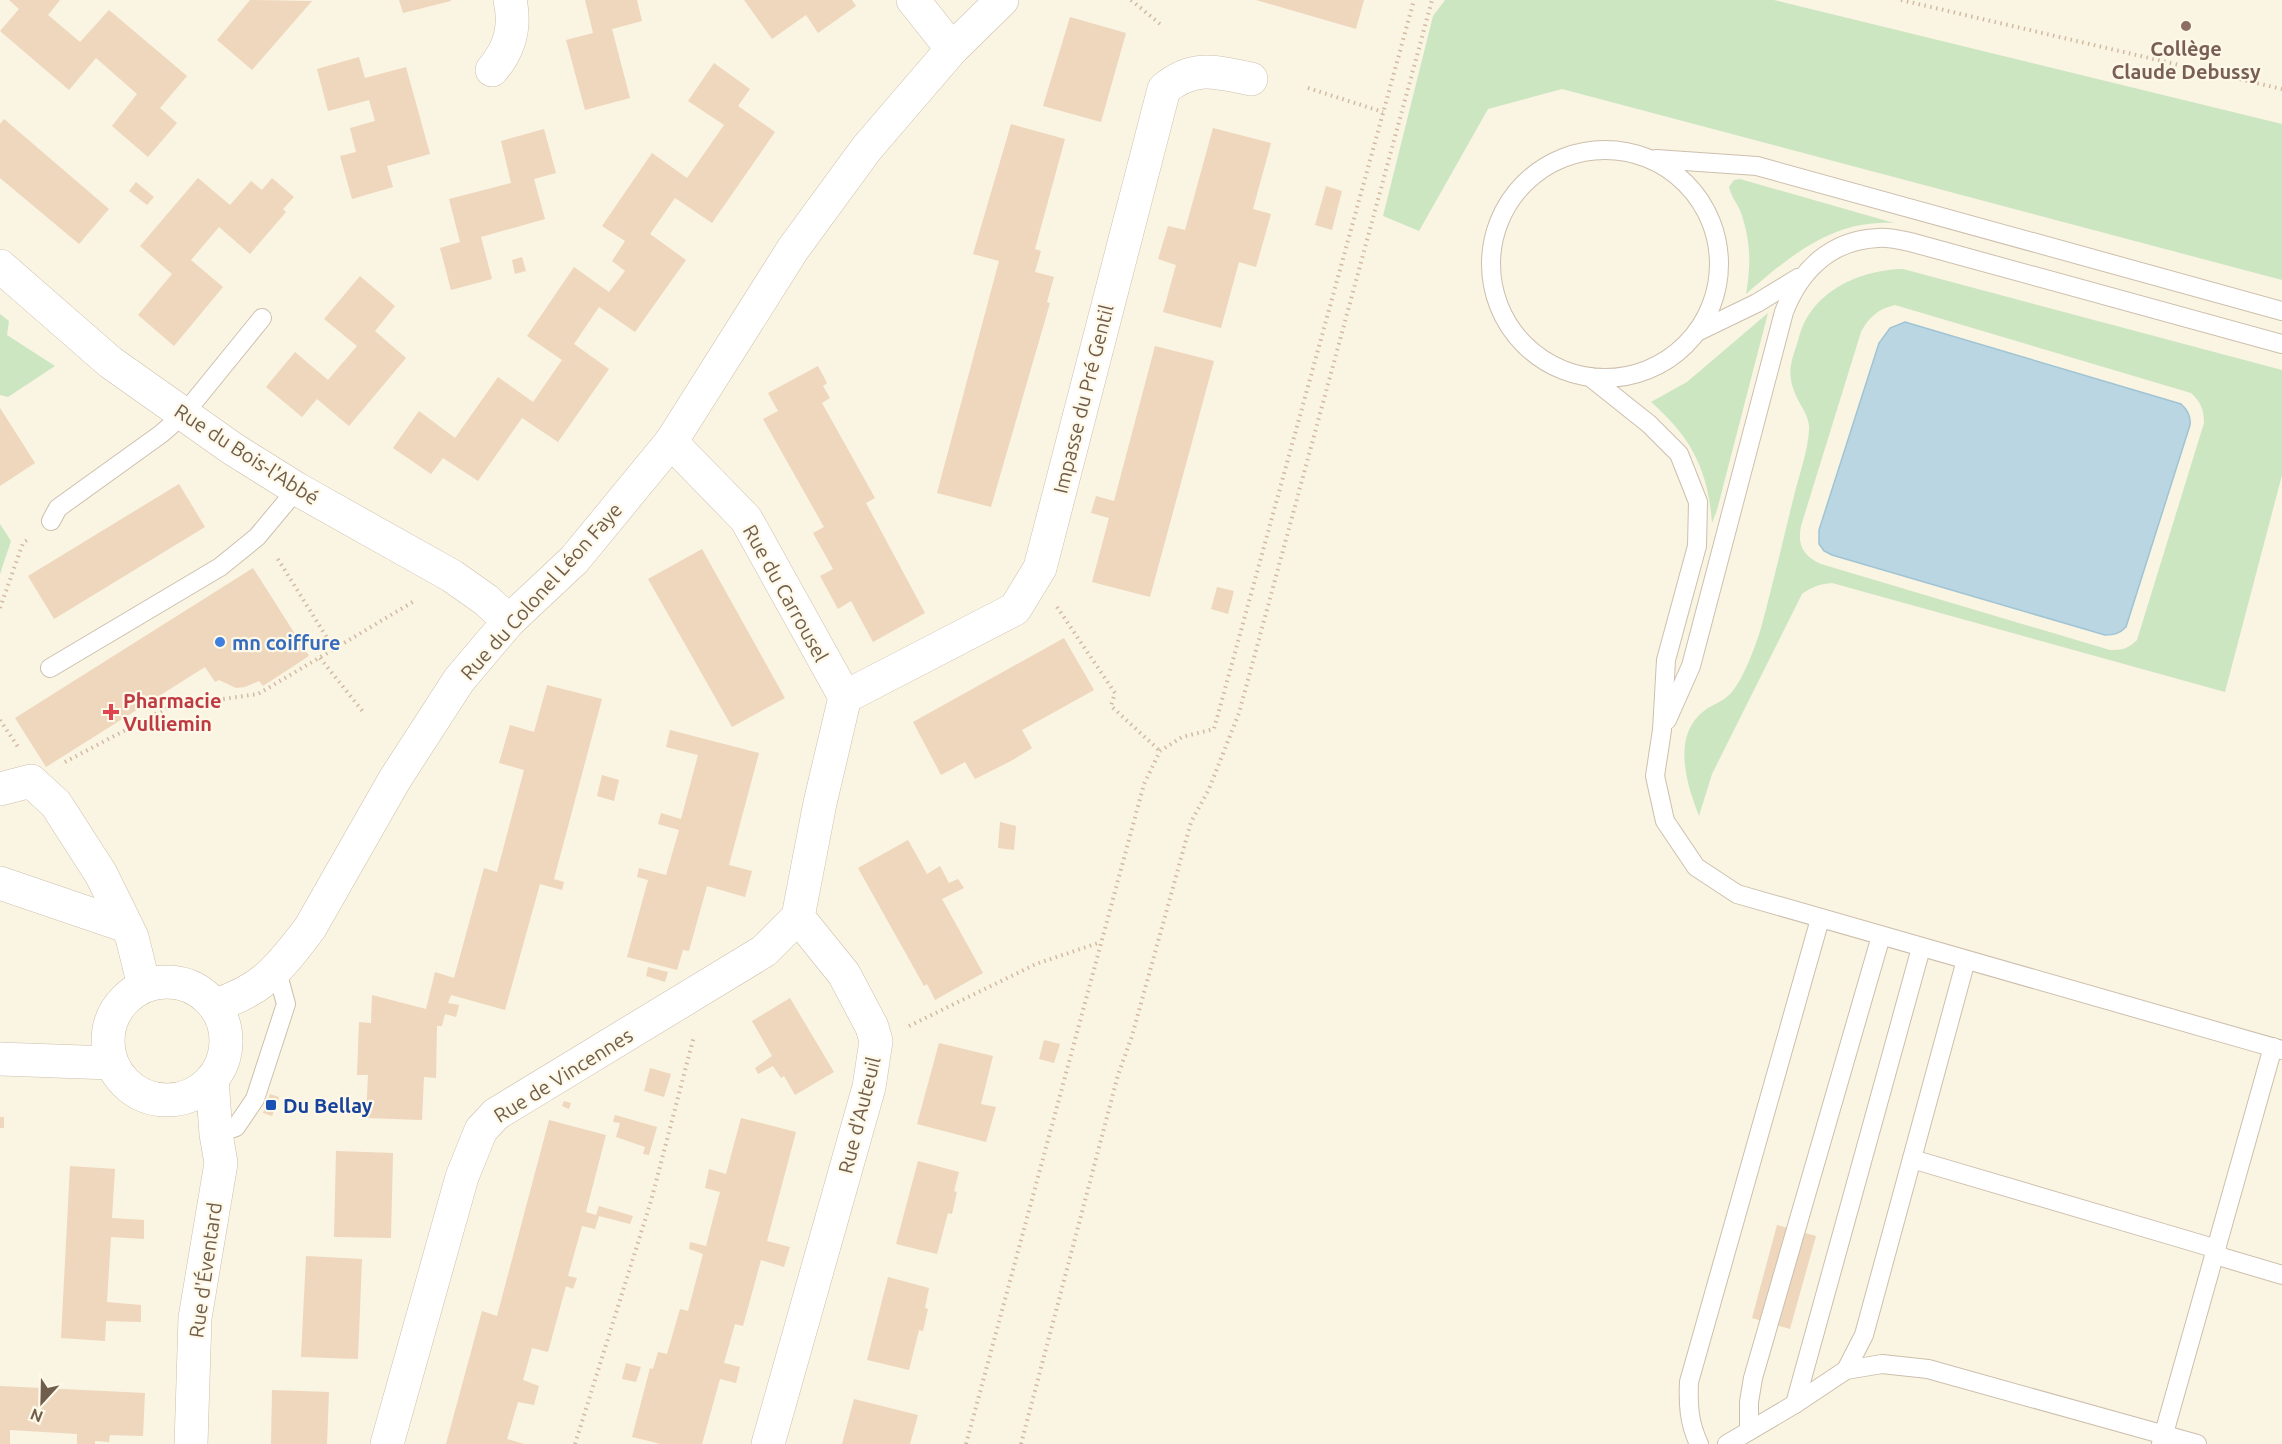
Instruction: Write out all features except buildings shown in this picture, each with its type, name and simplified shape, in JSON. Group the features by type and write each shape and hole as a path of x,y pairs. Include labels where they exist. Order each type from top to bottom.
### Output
{"street":[{"path":"492,70 508,46 512,32 513,14 510,0"},
{"path":"913,0 952,49"},
{"name":"Rue du Colonel Léon Faye","path":"215,1005 248,993 277,970 310,927 395,779 459,680 509,621 574,560 670,442 793,249 867,148 952,49 1002,0"},
{"name":"Impasse du Pré Gentil","path":"845,697 1015,609 1040,568 1164,89 1186,74 1220,73 1251,79"},
{"name":"Rue du Bois-l'Abbé","path":"0,266 110,362 233,449 297,489 452,576 486,600 509,621"},
{"name":"Rue du Carrousel","path":"670,442 746,519 845,697"},
{"path":"798,917 820,803 845,697"},
{"path":"0,789 31,781 56,804 101,874 132,937 144,986"},
{"path":"0,883 126,926"},
{"name":"Rue de Vincennes","path":"387,1444 462,1177 481,1130 496,1114 764,951 798,917"},
{"name":"Rue d'Auteuil","path":"768,1444 869,1087 876,1041 872,1027 844,974 798,917"},
{"path":"160,982 175,982 191,986 215,1005 225,1026 227,1049 219,1071 204,1089 183,1099 162,1101 141,1095 123,1082 111,1063 107,1040 112,1017 125,999 144,986 160,982"},
{"path":"0,1059 111,1063"},
{"name":"Rue d'Éventard","path":"191,1444 195,1318 220,1162 212,1079"},
{"path":"183,1099 216,1134"}],"lane":[{"path":"1602,149 1635,153 1666,168 1694,193 1705,208 1713,225 1719,253 1718,281 1707,316 1697,332 1686,345 1658,366 1625,376 1590,378 1544,361 1519,340 1509,327 1495,298 1491,282 1491,249 1494,234 1499,218 1516,190 1528,178 1555,160 1570,154 1602,149"},
{"path":"1650,159 1757,166 2282,311"},
{"path":"1662,730 1691,666 1791,292 1816,261 1833,249 1856,241 1880,237 1910,242 2282,344"},
{"path":"1697,332 1757,303 1803,276"},
{"path":"51,521 58,508 161,435 184,414 262,318"},
{"path":"1590,378 1649,424 1679,454 1698,502 1697,546 1666,660 1662,730 1655,776 1665,821 1696,867 1737,894 2277,1048 2162,1439"},
{"path":"50,668 220,567 257,537 297,489"},
{"path":"1699,1444 1691,1427 1688,1407 1689,1382 1820,919"},
{"path":"1749,1431 1749,1402 1753,1378 1881,936"},
{"path":"1795,1404 1921,948"},
{"path":"1846,1370 1864,1335 1966,960"},
{"path":"216,1134 236,1127 255,1099 286,1004 277,970"},
{"path":"1912,1159 2216,1252 2282,1275"},
{"path":"1727,1444 1795,1404 1846,1370 1882,1364 1928,1369 2162,1439 2197,1444"}],"path":[{"path":"1131,0 1160,24"},
{"path":"966,1444 1144,784 1160,751 1182,737 1214,729 1414,0"},
{"path":"1021,1444 1118,1075 1132,1036 1191,822 1209,789 1239,713 1432,0"},
{"path":"1901,0 2282,89"},
{"path":"1308,88 1383,112"},
{"path":"0,608 23,543 51,521"},
{"path":"273,551 334,649"},
{"path":"31,781 183,699 216,700 258,694 416,600"},
{"path":"1053,601 1115,693 1111,706 1160,751"},
{"path":"320,658 364,712"},
{"path":"905,1028 1036,964 1101,942"},
{"path":"575,1444 651,1201 697,1025"}],"green space":[{"path":"1445,0 1774,0 2282,124 2282,280 1562,89 1488,109 1419,231 1383,216 1433,16"},
{"path":"1740,179 1894,223 1872,223 1832,234 1796,254 1746,294 1749,273 1747,234 1741,213 1729,187 1734,180"},
{"path":"1903,269 2282,370 2282,475 2225,692 1832,583 1823,584 1802,594 1712,774 1699,816 1687,776 1685,747 1688,734 1694,721 1704,711 1731,693 1749,662 1761,628 1807,446 1808,422 1794,392 1790,372 1801,330 1812,310 1833,290 1846,282 1888,270","holes":["1895,305 2191,393 2201,406 2204,423 2137,640 2125,648 2110,650 1821,564 1810,557 1801,544 1801,526 1861,332 1875,314 1889,307"]},
{"path":"1768,313 1712,523 1706,486 1695,455 1677,428 1651,402 1687,382"},
{"path":"0,314 9,321 7,335 55,366 8,397 0,395"},
{"path":"0,524 11,541 0,574"}],"water":[{"path":"1905,322 2181,404 2187,411 2190,425 2126,627 2121,631 2105,635 1832,555 1824,551 1819,544 1819,530 1879,343 1890,328"}],"place":[{"name":"Collège Claude Debussy","path":"2186,26"},
{"name":"mn coiffure","path":"220,642"},
{"name":"Pharmacie Vulliemin","path":"111,712"},
{"name":"Du Bellay","path":"271,1105"}]}
